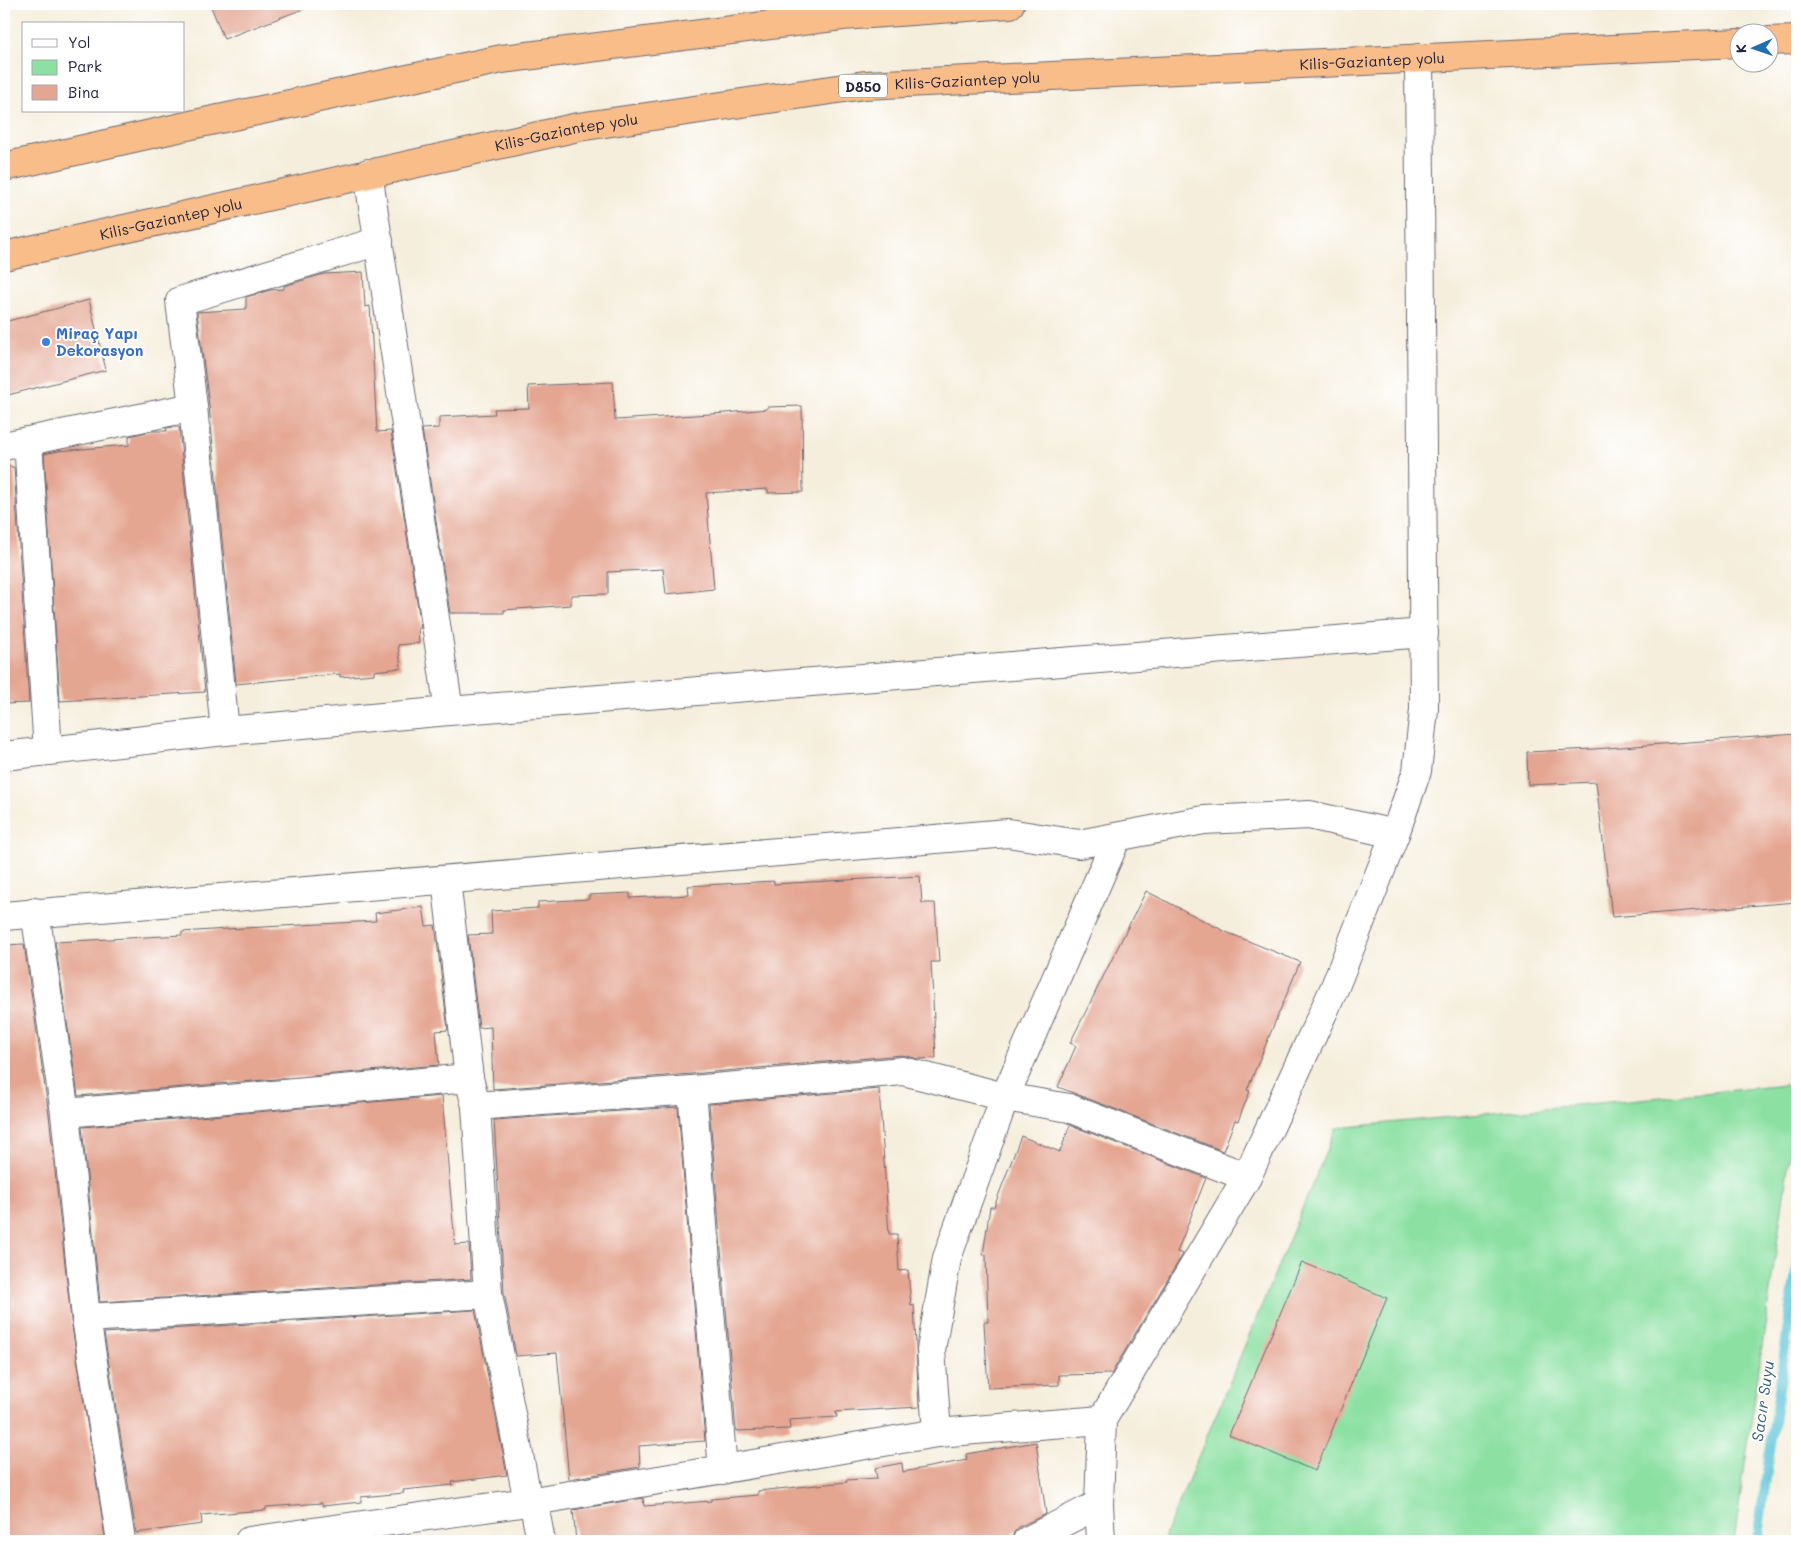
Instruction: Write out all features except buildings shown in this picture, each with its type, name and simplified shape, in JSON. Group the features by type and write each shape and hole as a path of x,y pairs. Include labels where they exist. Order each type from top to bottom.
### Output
{"highway":[{"path":"4,168 210,121 502,60 893,8 1010,4"},
{"path":"1778,41 1797,40"},
{"name":"Kilis-Gaziantep yolu","path":"4,256 578,127 865,85 1728,43"}],"street":[{"path":"1101,1541 1099,1504 1102,1420 1247,1178 1334,989 1395,834 1417,771 1424,710 1419,58"},
{"path":"368,174 449,711"},
{"path":"225,731 193,407 180,301 379,241"},
{"path":"48,751 16,443 193,407"},
{"path":"4,756 225,731 449,711 1424,633"},
{"path":"4,916 1008,833 1079,844 1204,820 1309,815 1395,834"},
{"path":"937,1433 931,1350 947,1258 1005,1097 1117,837"},
{"path":"446,880 469,1078 476,1106 488,1294 530,1501 541,1541"},
{"path":"35,912 65,1113 86,1318 121,1541"},
{"path":"476,1106 692,1090 903,1071 1005,1097 1069,1108 1247,1178"},
{"path":"65,1113 469,1078"},
{"path":"692,1090 723,1470"},
{"path":"86,1318 488,1294"},
{"path":"249,1541 328,1536 937,1433 1102,1420"},
{"path":"1027,1541 1099,1504"}],"green space":[{"path":"1797,1084 1797,1105 1734,1541 1165,1541 1165,1536 1336,1128"}],"waterway":[{"name":"Sacır Suyu","path":"1757,1541 1797,1265"}],"place":[{"name":"Miraç Yapı Dekorasyon","path":"46,342"}]}
